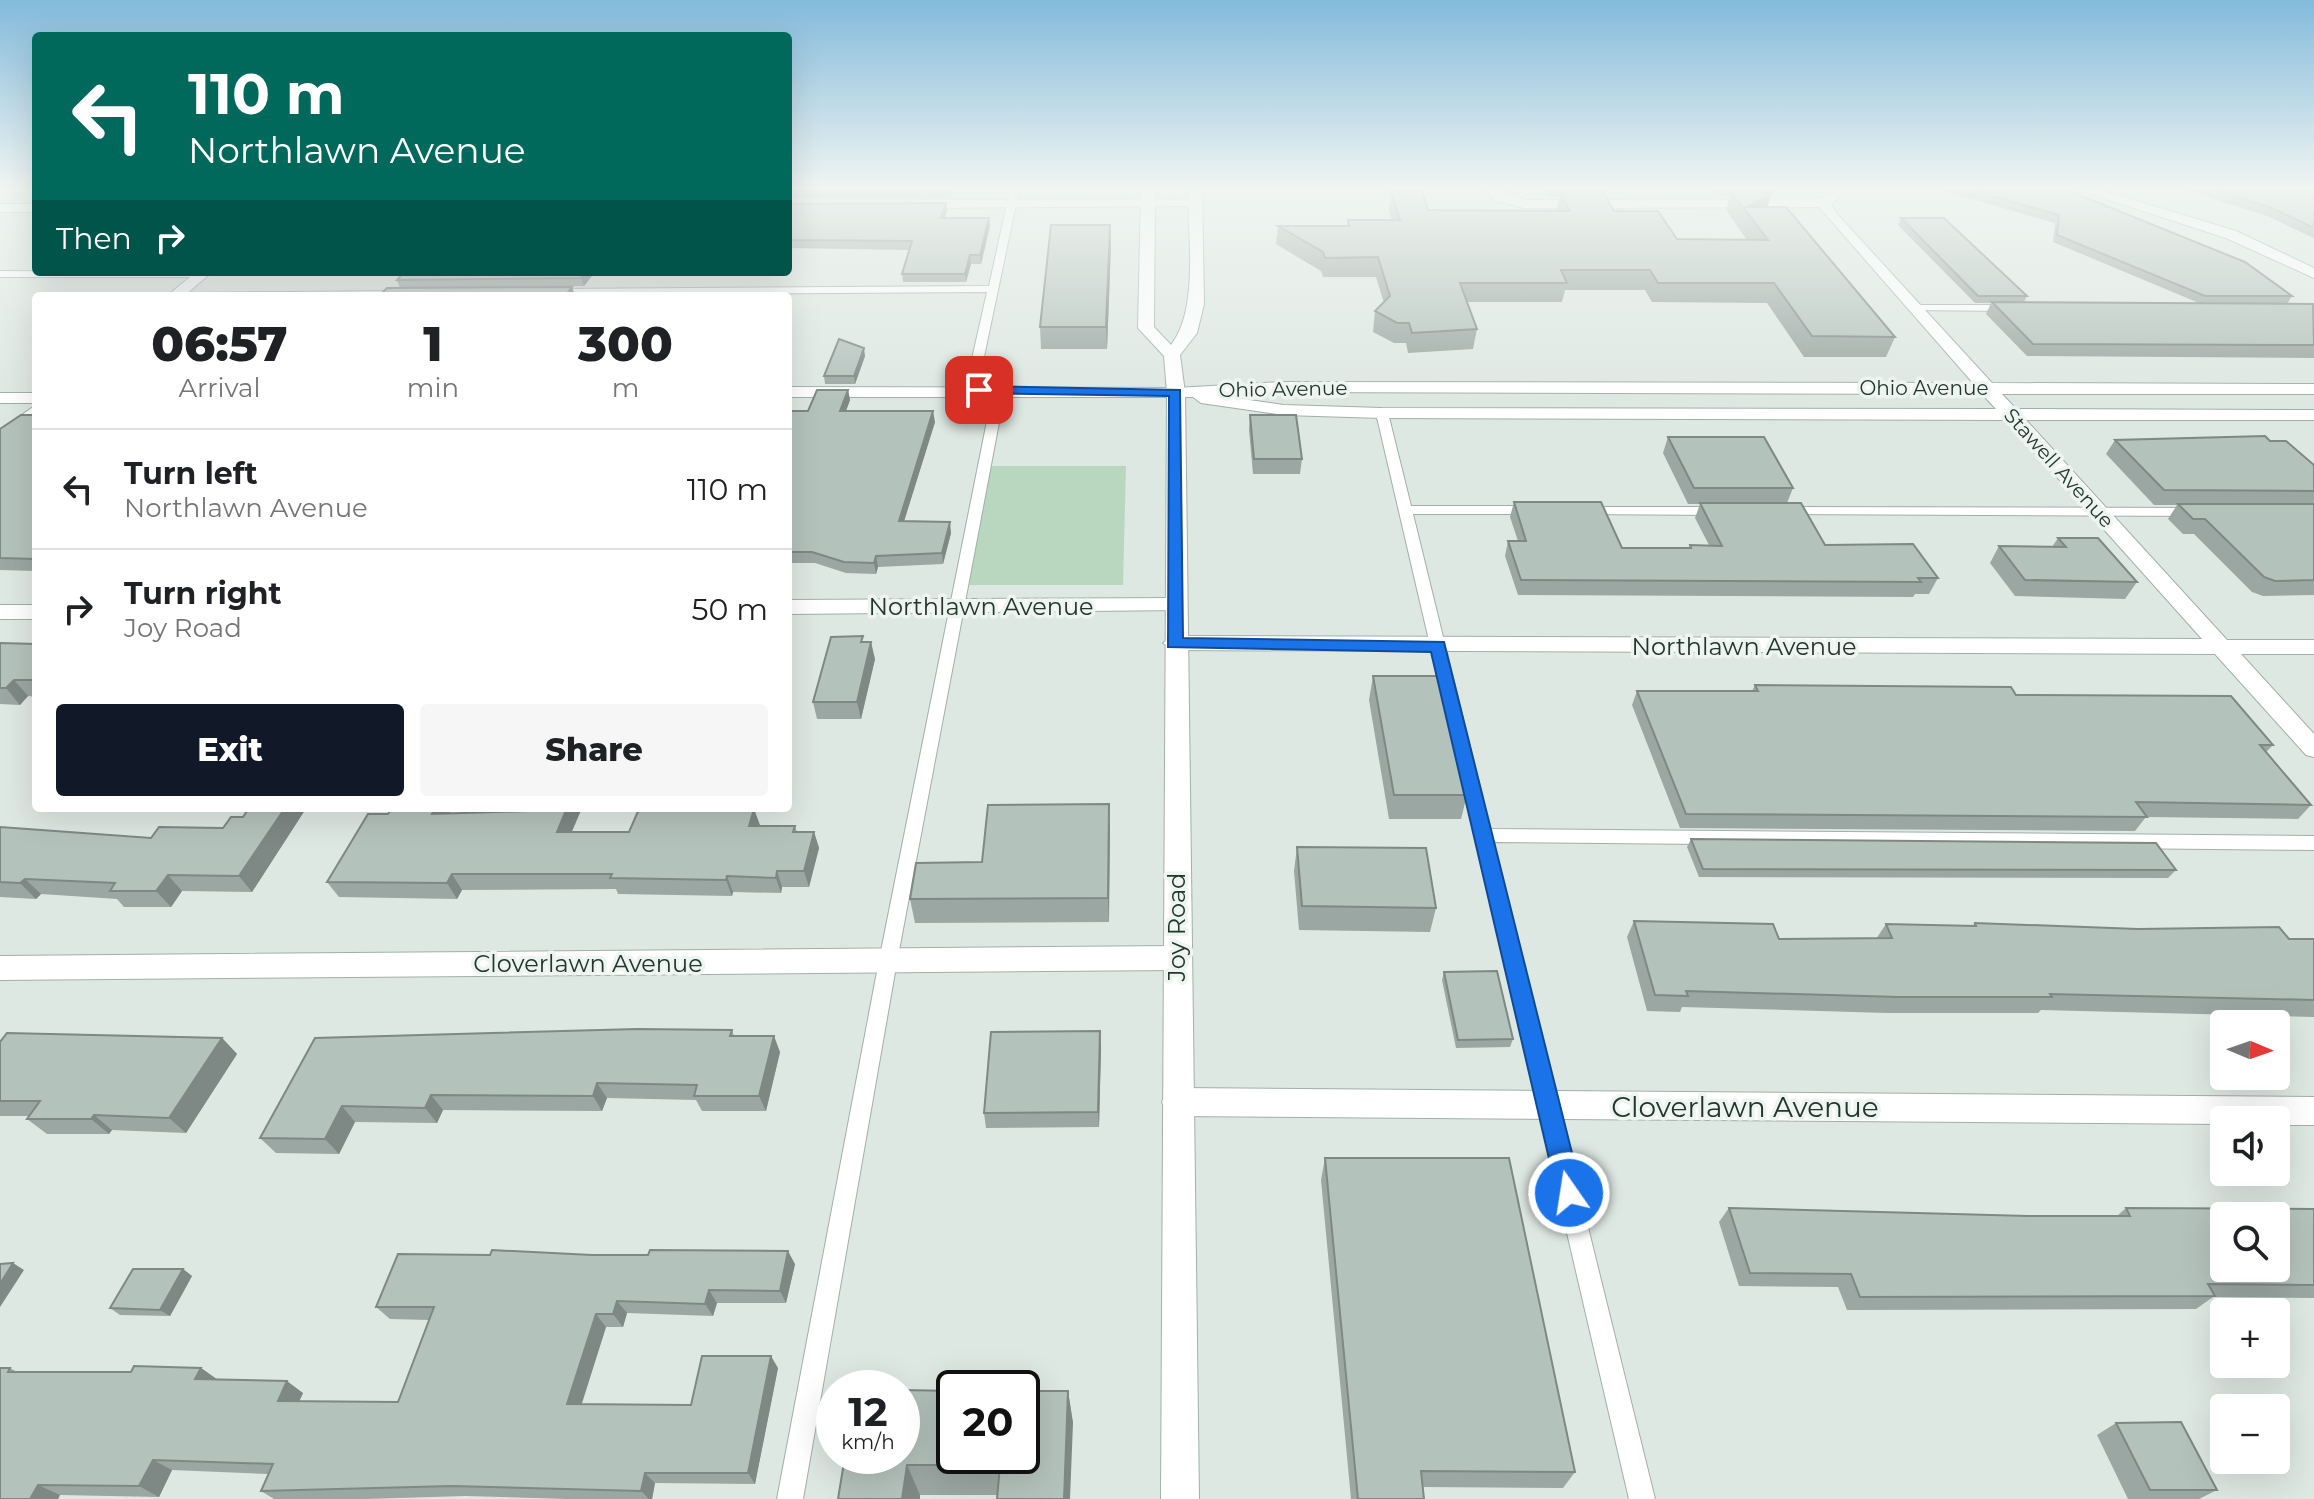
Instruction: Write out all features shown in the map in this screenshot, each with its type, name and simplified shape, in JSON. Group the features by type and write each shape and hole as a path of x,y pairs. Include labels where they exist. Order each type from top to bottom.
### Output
{"street":[{"path":"1147,260 1146,328 1172,355 1189,333 1196,304 1196,260"},
{"name":"Stawell Avenue","path":"1872,260 2314,749"},
{"path":"2288,260 2314,274"},
{"path":"181,292 200,276"},
{"name":"Joy Road","path":"1172,355 1176,393 1174,643 1180,1499"},
{"name":"Ohio Avenue","path":"792,392 971,390 1176,393 1281,387 2314,389"},
{"path":"1582,387 1595,414"},
{"name":"Ohio Avenue","path":"1176,393 1238,406 1382,413 2314,415"},
{"path":"0,398 32,398"},
{"path":"0,439 32,413"},
{"name":"Northlawn Avenue","path":"792,607 1174,605"},
{"path":"0,612 32,612"},
{"name":"Northlawn Avenue","path":"1174,643 2314,647"},
{"name":"Cloverlawn Avenue","path":"0,968 1176,958"},
{"name":"Cloverlawn Avenue","path":"1177,1102 2314,1111"}],"lane":[{"path":"971,390 999,260"},
{"path":"0,274 32,274"},
{"path":"648,292 993,289"},
{"path":"1914,308 2020,308"},
{"path":"790,1499 888,961 999,391"},
{"path":"1382,413 1642,1499"},
{"path":"1405,510 1546,510"},
{"path":"1562,510 1734,511"},
{"path":"1765,511 2209,512"},
{"path":"1483,835 2314,843"}],"green space":[{"path":"989,466 1126,466 1123,585 967,585"}],"building":[{"path":"906,260 969,260 965,274 902,274"},
{"path":"1047,260 1109,260 1106,327 1040,327"},
{"path":"1379,260 1830,260 1895,337 1812,336 1774,283 1658,283 1650,270 1561,270 1567,283 1460,283 1477,329 1412,333 1409,323 1397,323 1375,311 1390,296"},
{"path":"1942,260 1989,260 2027,296 1978,296"},
{"path":"2118,260 2240,260 2292,296 2205,296"},
{"path":"400,276 583,276 581,278 397,280"},
{"path":"572,287 568,292 383,292 387,288"},
{"path":"1992,302 2313,304 2314,345 2033,344"},
{"path":"839,339 864,348 854,376 824,376"},
{"path":"817,390 848,390 840,411 933,411 899,521 950,522 942,553 876,556 874,563 844,562 812,552 792,552 792,411 808,411"},
{"path":"21,415 32,415 32,559 0,558 0,429"},
{"path":"1250,415 1296,415 1302,459 1254,459"},
{"path":"2265,436 2270,441 2286,441 2314,465 2314,491 2164,490 2115,440"},
{"path":"1668,437 1764,437 1793,488 1694,488"},
{"path":"1514,502 1601,502 1622,548 1722,546 1700,503 1801,503 1825,545 1913,544 1938,578 1918,578 1921,582 1521,580 1508,541 1526,541"},
{"path":"2178,504 2314,504 2314,580 2275,581 2264,577 2205,519 2193,519"},
{"path":"2058,538 2098,538 2137,582 2025,580 1999,546 2066,547"},
{"path":"863,636 861,642 871,642 857,702 813,702 831,637"},
{"path":"0,643 32,644 32,680 14,680 6,688 0,688"},
{"path":"1373,676 1439,676 1467,795 1394,795"},
{"path":"1755,685 2011,687 2016,695 2231,696 2273,745 2260,745 2311,805 2136,802 2147,817 1686,814 1637,691 1758,691"},
{"path":"1109,804 1108,898 910,899 916,863 982,862 988,805"},
{"path":"246,812 282,812 239,876 168,875 156,891 110,891 115,883 25,879 20,883 0,882 0,827 151,838 159,827 223,828 231,817 243,817"},
{"path":"565,812 557,832 629,832 638,812 753,812 749,826 795,826 793,832 814,832 804,871 777,871 776,878 727,876 726,880 610,878 612,874 452,874 447,883 327,882 368,814"},
{"path":"1691,839 2156,843 2176,870 1703,869"},
{"path":"1297,847 1426,848 1436,908 1302,906"},
{"path":"1634,921 1773,924 1779,939 1892,938 1886,924 1976,926 1975,923 2138,929 2279,927 2289,939 2314,939 2314,1000 2050,994 2052,997 1899,997 1686,991 1688,996 1655,995"},
{"path":"1497,971 1513,1039 1458,1040 1444,972"},
{"path":"637,1029 732,1030 730,1036 774,1036 759,1096 694,1096 697,1085 597,1083 593,1096 431,1095 425,1108 342,1106 325,1139 260,1138 315,1038"},
{"path":"1100,1031 1098,1112 984,1113 991,1032"},
{"path":"7,1033 222,1038 169,1118 94,1115 91,1119 27,1119 40,1101 0,1101 0,1042"},
{"path":"1325,1158 1509,1158 1575,1472 1421,1471 1424,1499 1358,1499"},
{"path":"1729,1208 2028,1216 2130,1216 2126,1208 2210,1208 2210,1282 2290,1282 2290,1209 2314,1209 2314,1285 2208,1284 2215,1296 1860,1297 1851,1274 1750,1273"},
{"path":"492,1250 592,1255 648,1255 650,1250 788,1251 780,1291 709,1290 705,1304 617,1301 613,1314 596,1314 567,1404 691,1405 702,1356 771,1356 748,1473 645,1473 641,1491 452,1486 261,1491 273,1464 153,1460 139,1486 38,1485 30,1499 0,1499 0,1368 10,1368 8,1372 131,1372 134,1366 201,1368 195,1379 287,1381 278,1401 398,1402 434,1307 376,1307 398,1254 490,1255"},
{"path":"13,1263 0,1284 0,1264"},
{"path":"133,1269 183,1269 160,1310 110,1308"},
{"path":"920,1390 936,1391 936,1465 920,1465"},
{"path":"1040,1391 1068,1391 1064,1499 997,1499 999,1474 1040,1474"},
{"path":"2181,1422 2217,1490 2150,1490 2116,1423"},
{"path":"842,1474 906,1474 902,1499 838,1499"}],"route":[{"path":"979,390 1176,393 1174,643 1438,646 1569,1193"}]}
